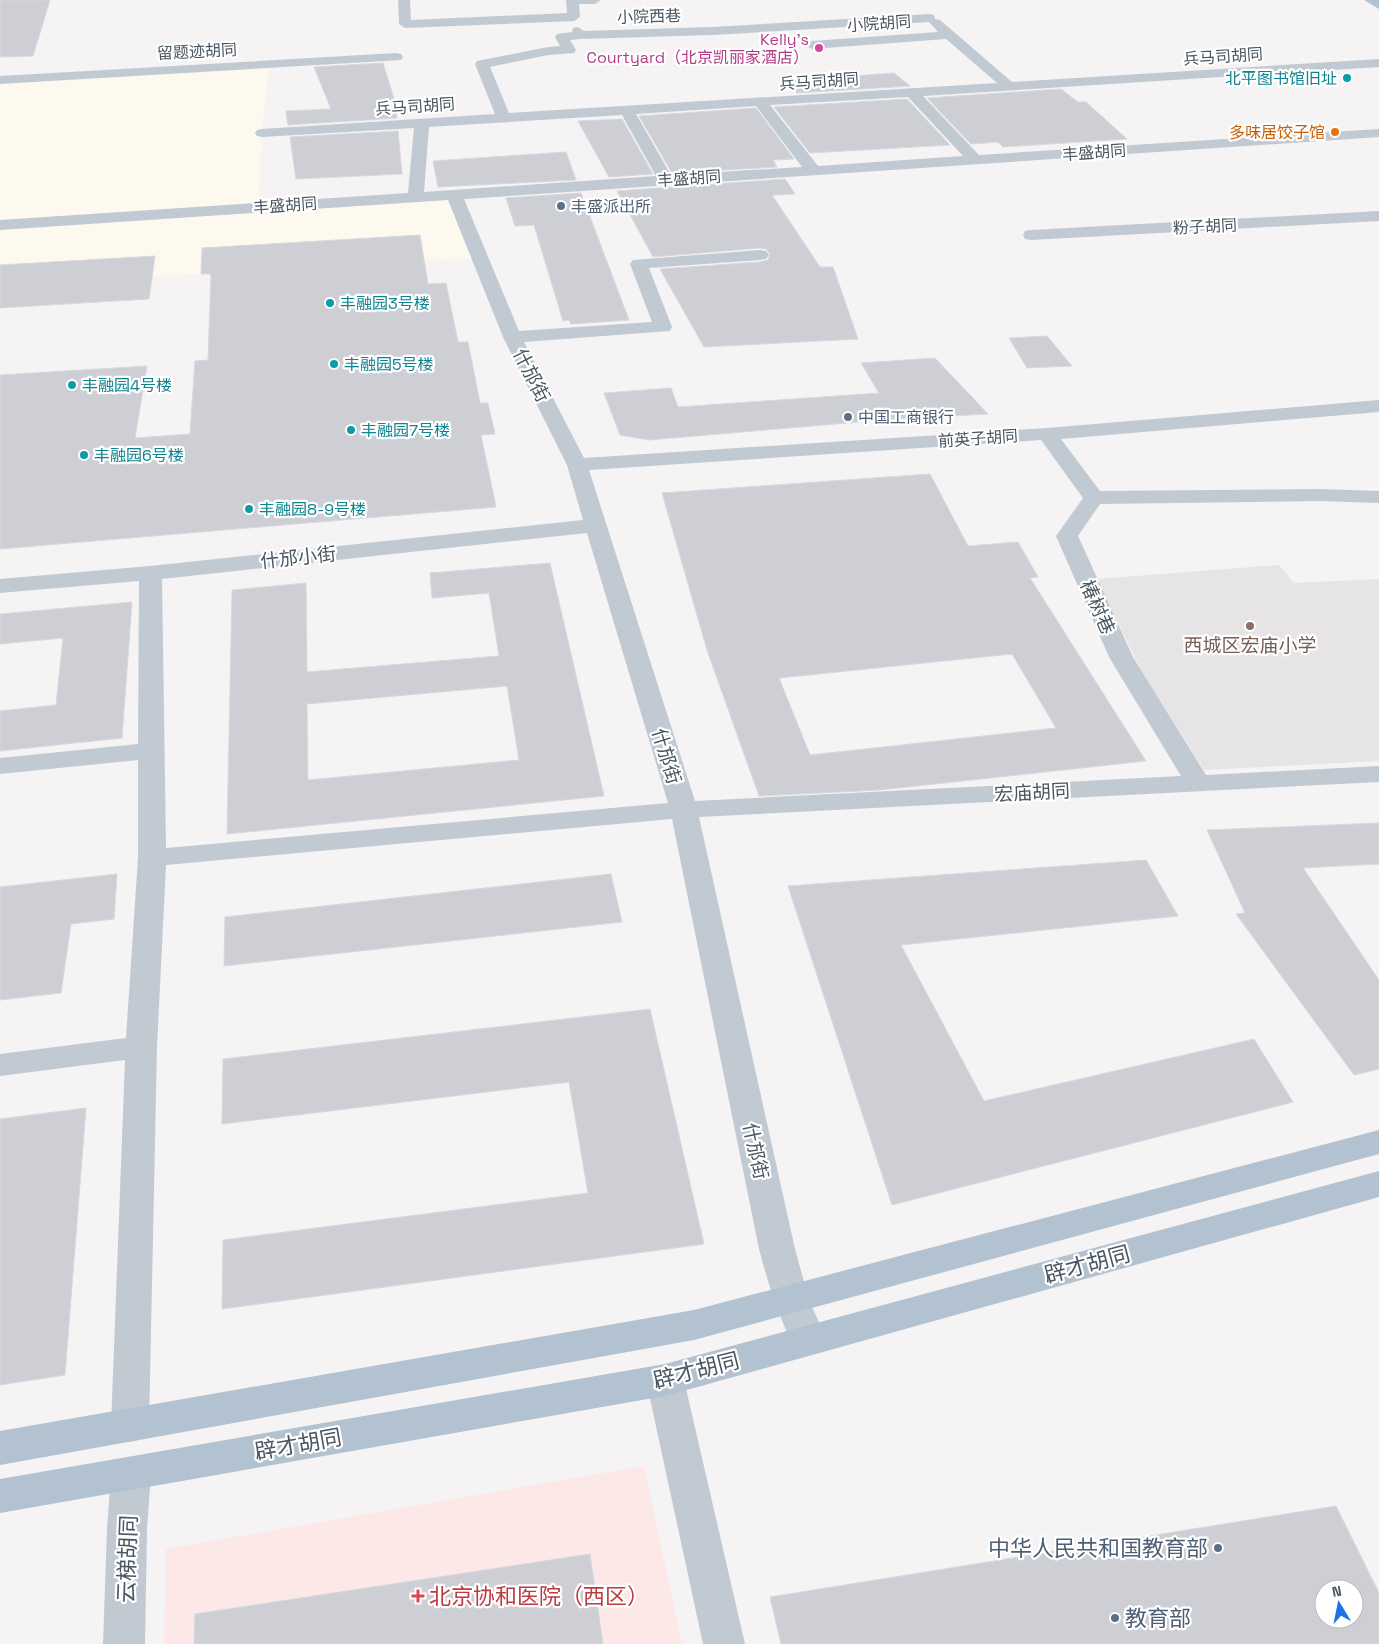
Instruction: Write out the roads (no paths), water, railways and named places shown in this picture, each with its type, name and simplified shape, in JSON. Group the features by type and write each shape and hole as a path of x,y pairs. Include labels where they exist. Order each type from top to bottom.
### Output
{"main road":[{"path":"1370,0 1379,5"},
{"path":"0,1448 694,1325 1379,1142"},
{"name":"辟才胡同","path":"0,1496 665,1380 1379,1184"}],"street":[{"path":"404,0 405,24 574,18"},
{"path":"504,118 482,64 569,50 562,37 580,35 574,18 572,1 595,0"},
{"name":"小院胡同","path":"917,6 948,35 1010,87"},
{"name":"小院西巷","path":"580,35 712,31 929,18"},
{"name":"小院胡同","path":"812,45 948,35"},
{"name":"留题迹胡同","path":"0,80 396,57"},
{"name":"兵马司胡同","path":"262,133 1379,63"},
{"path":"912,93 975,160"},
{"path":"760,102 813,170"},
{"path":"627,110 666,180"},
{"path":"416,197 422,123"},
{"name":"丰盛胡同","path":"0,225 1379,133"},
{"name":"什邡街","path":"454,194 512,337 577,465 684,810 777,1249 791,1300 809,1340"},
{"name":"粉子胡同","path":"1031,235 1379,216"},
{"path":"512,337 662,327 639,264 760,255"},
{"name":"前英子胡同","path":"577,465 1047,434 1379,406"},
{"path":"1047,434 1094,498 1320,495 1379,497"},
{"name":"椿树巷","path":"1094,498 1067,536 1121,657 1198,783"},
{"name":"什邡小街","path":"0,586 150,573 595,525"},
{"path":"130,1426 141,1047 152,858 150,573"},
{"path":"0,766 150,751"},
{"name":"宏庙胡同","path":"152,858 684,810 1379,774"},
{"path":"0,1065 141,1047"},
{"path":"665,1380 724,1644"},
{"name":"云梯胡同","path":"124,1644 127,1529 131,1474"}],"place":[{"name":"Kelly's Courtyard（北京凯丽家酒店）","path":"819,48"},
{"name":"北平图书馆旧址","path":"1347,78"},
{"name":"多味居饺子馆","path":"1335,132"},
{"name":"丰盛派出所","path":"561,206"},
{"name":"丰融园3号楼","path":"330,303"},
{"name":"丰融园5号楼","path":"334,364"},
{"name":"丰融园4号楼","path":"72,385"},
{"name":"中国工商银行","path":"848,417"},
{"name":"丰融园7号楼","path":"351,430"},
{"name":"丰融园6号楼","path":"84,455"},
{"name":"丰融园8-9号楼","path":"249,509"},
{"name":"西城区宏庙小学","path":"1250,626"},
{"name":"中华人民共和国教育部","path":"1218,1548"},
{"name":"北京协和医院（西区）","path":"418,1596"},
{"name":"教育部","path":"1115,1618"}]}
